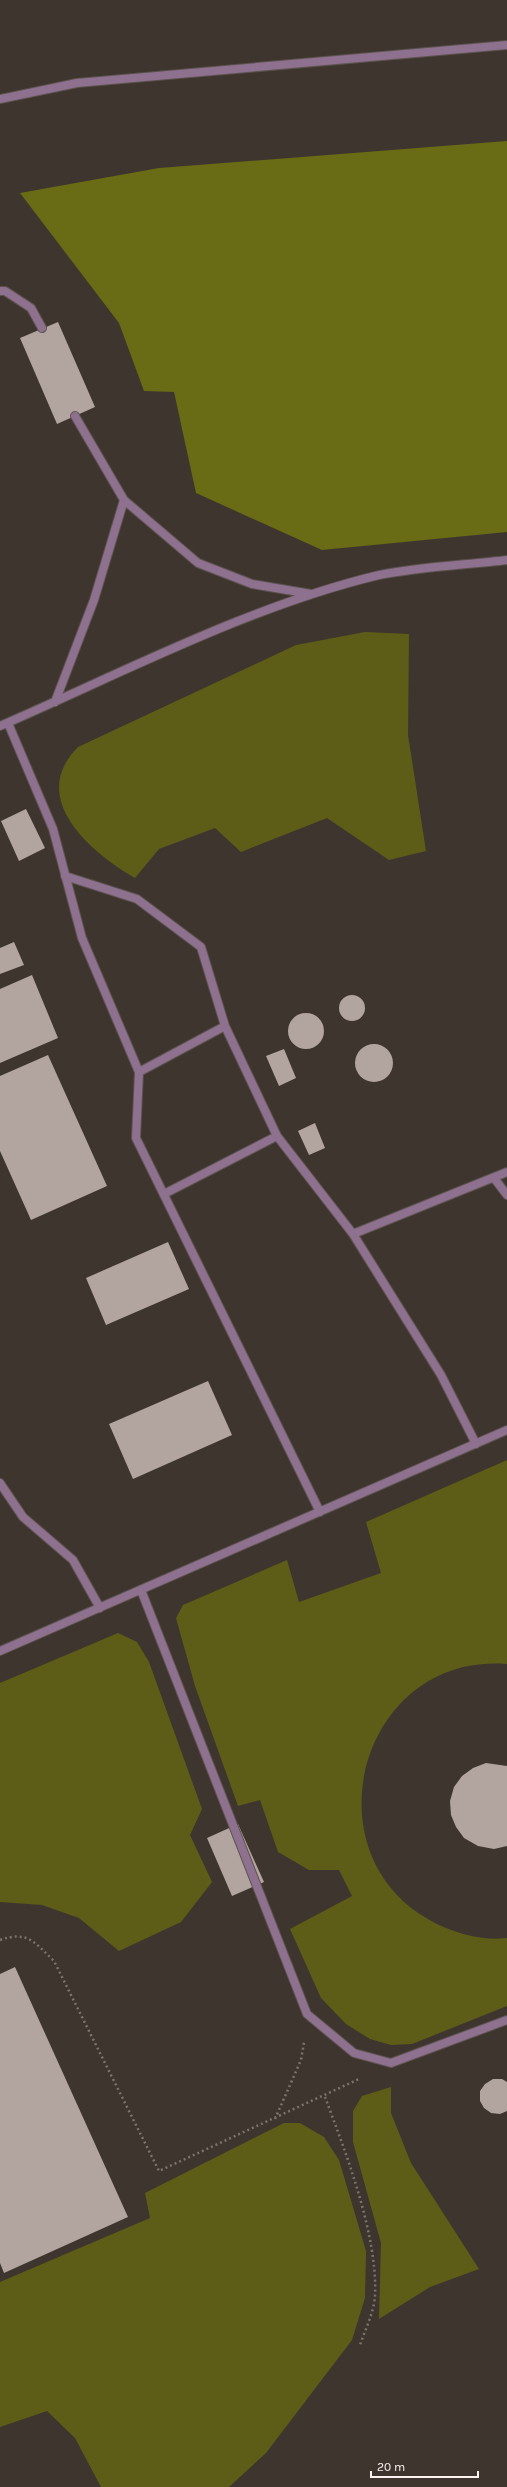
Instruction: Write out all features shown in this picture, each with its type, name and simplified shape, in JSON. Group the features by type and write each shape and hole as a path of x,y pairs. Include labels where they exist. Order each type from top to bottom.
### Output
{"lane":[{"path":"0,99 77,83 507,45"},
{"path":"0,291 5,291 31,308 42,328"},
{"path":"75,416 124,500 198,563 252,584 312,594"},
{"path":"55,702 94,600 124,500"},
{"path":"320,1512 136,1138 139,1072 82,938 53,829 4,724 205,636 312,594 377,576 507,560"},
{"path":"65,876 137,899 201,947 225,1026 277,1136 353,1234 441,1375 476,1444"},
{"path":"139,1072 225,1026"},
{"path":"164,1194 277,1136"},
{"path":"353,1234 507,1172"},
{"path":"494,1178 507,1195"},
{"path":"0,1652 507,1430"},
{"path":"0,1483 23,1517 73,1560 100,1608"},
{"path":"141,1590 307,2014 354,2053 391,2063 507,2020"}],"path":[{"path":"0,1940 14,1935 31,1939 54,1961 159,2171 325,2097 391,2063"},
{"path":"275,2119 301,2060 307,2014"},
{"path":"325,2097 344,2148 373,2250 375,2297 360,2345"}],"shaded area":[{"path":"507,141 507,532 322,550 196,493 174,392 144,391 119,323 20,193 159,168"},
{"path":"365,632 409,634 408,735 426,851 389,860 327,818 241,852 215,828 159,849 135,878 100,854 84,839 70,822 62,804 59,785 64,766 78,747 296,645"},
{"path":"507,1460 507,1664 456,1669 415,1690 385,1724 367,1765 362,1810 371,1854 396,1894 437,1924 445,1928 480,1938 507,1938 507,2006 412,2044 391,2045 370,2039 346,2024 321,1998 290,1929 352,1896 339,1870 309,1870 278,1852 260,1800 238,1806 195,1686 176,1618 183,1605 287,1560 299,1602 381,1573 366,1522"},
{"path":"118,1633 137,1642 149,1662 202,1809 190,1835 212,1882 181,1922 119,1951 79,1918 42,1905 0,1902 0,1683"},
{"path":"391,2087 391,2113 411,2163 479,2269 430,2287 379,2319 381,2243 353,2142 353,2111 362,2096"},
{"path":"284,2123 300,2123 324,2137 339,2160 366,2251 365,2298 352,2340 266,2453 229,2487 101,2487 75,2438 47,2411 0,2427 0,2282 150,2218 145,2193"}],"building":[{"path":"58,322 95,407 57,424 20,338"},
{"path":"26,809 45,848 19,861 1,821"},
{"path":"14,942 24,965 0,974 0,948"},
{"path":"32,975 58,1038 0,1063 0,989"},
{"path":"352,995 361,999 365,1008 361,1017 352,1021 343,1017 339,1008 343,999"},
{"path":"303,1013 309,1013 319,1018 324,1031 319,1044 309,1049 303,1049 293,1044 288,1034 288,1028 293,1018"},
{"path":"374,1044 387,1050 393,1063 387,1076 374,1082 361,1076 355,1063 361,1050"},
{"path":"284,1049 296,1078 279,1086 266,1056"},
{"path":"48,1055 107,1186 31,1220 0,1151 0,1076"},
{"path":"315,1123 325,1148 309,1155 298,1131"},
{"path":"168,1242 189,1289 106,1325 86,1278"},
{"path":"208,1381 232,1435 133,1479 109,1424"},
{"path":"486,1763 507,1766 507,1846 494,1849 478,1846 464,1838 456,1827 451,1815 450,1801 454,1787 462,1776 473,1768"},
{"path":"238,1824 264,1882 232,1896 207,1838"},
{"path":"15,1967 128,2217 4,2273 0,2263 0,1974"},
{"path":"493,2079 502,2079 507,2082 507,2111 500,2114 491,2113 484,2108 480,2101 480,2091 485,2084"}]}
